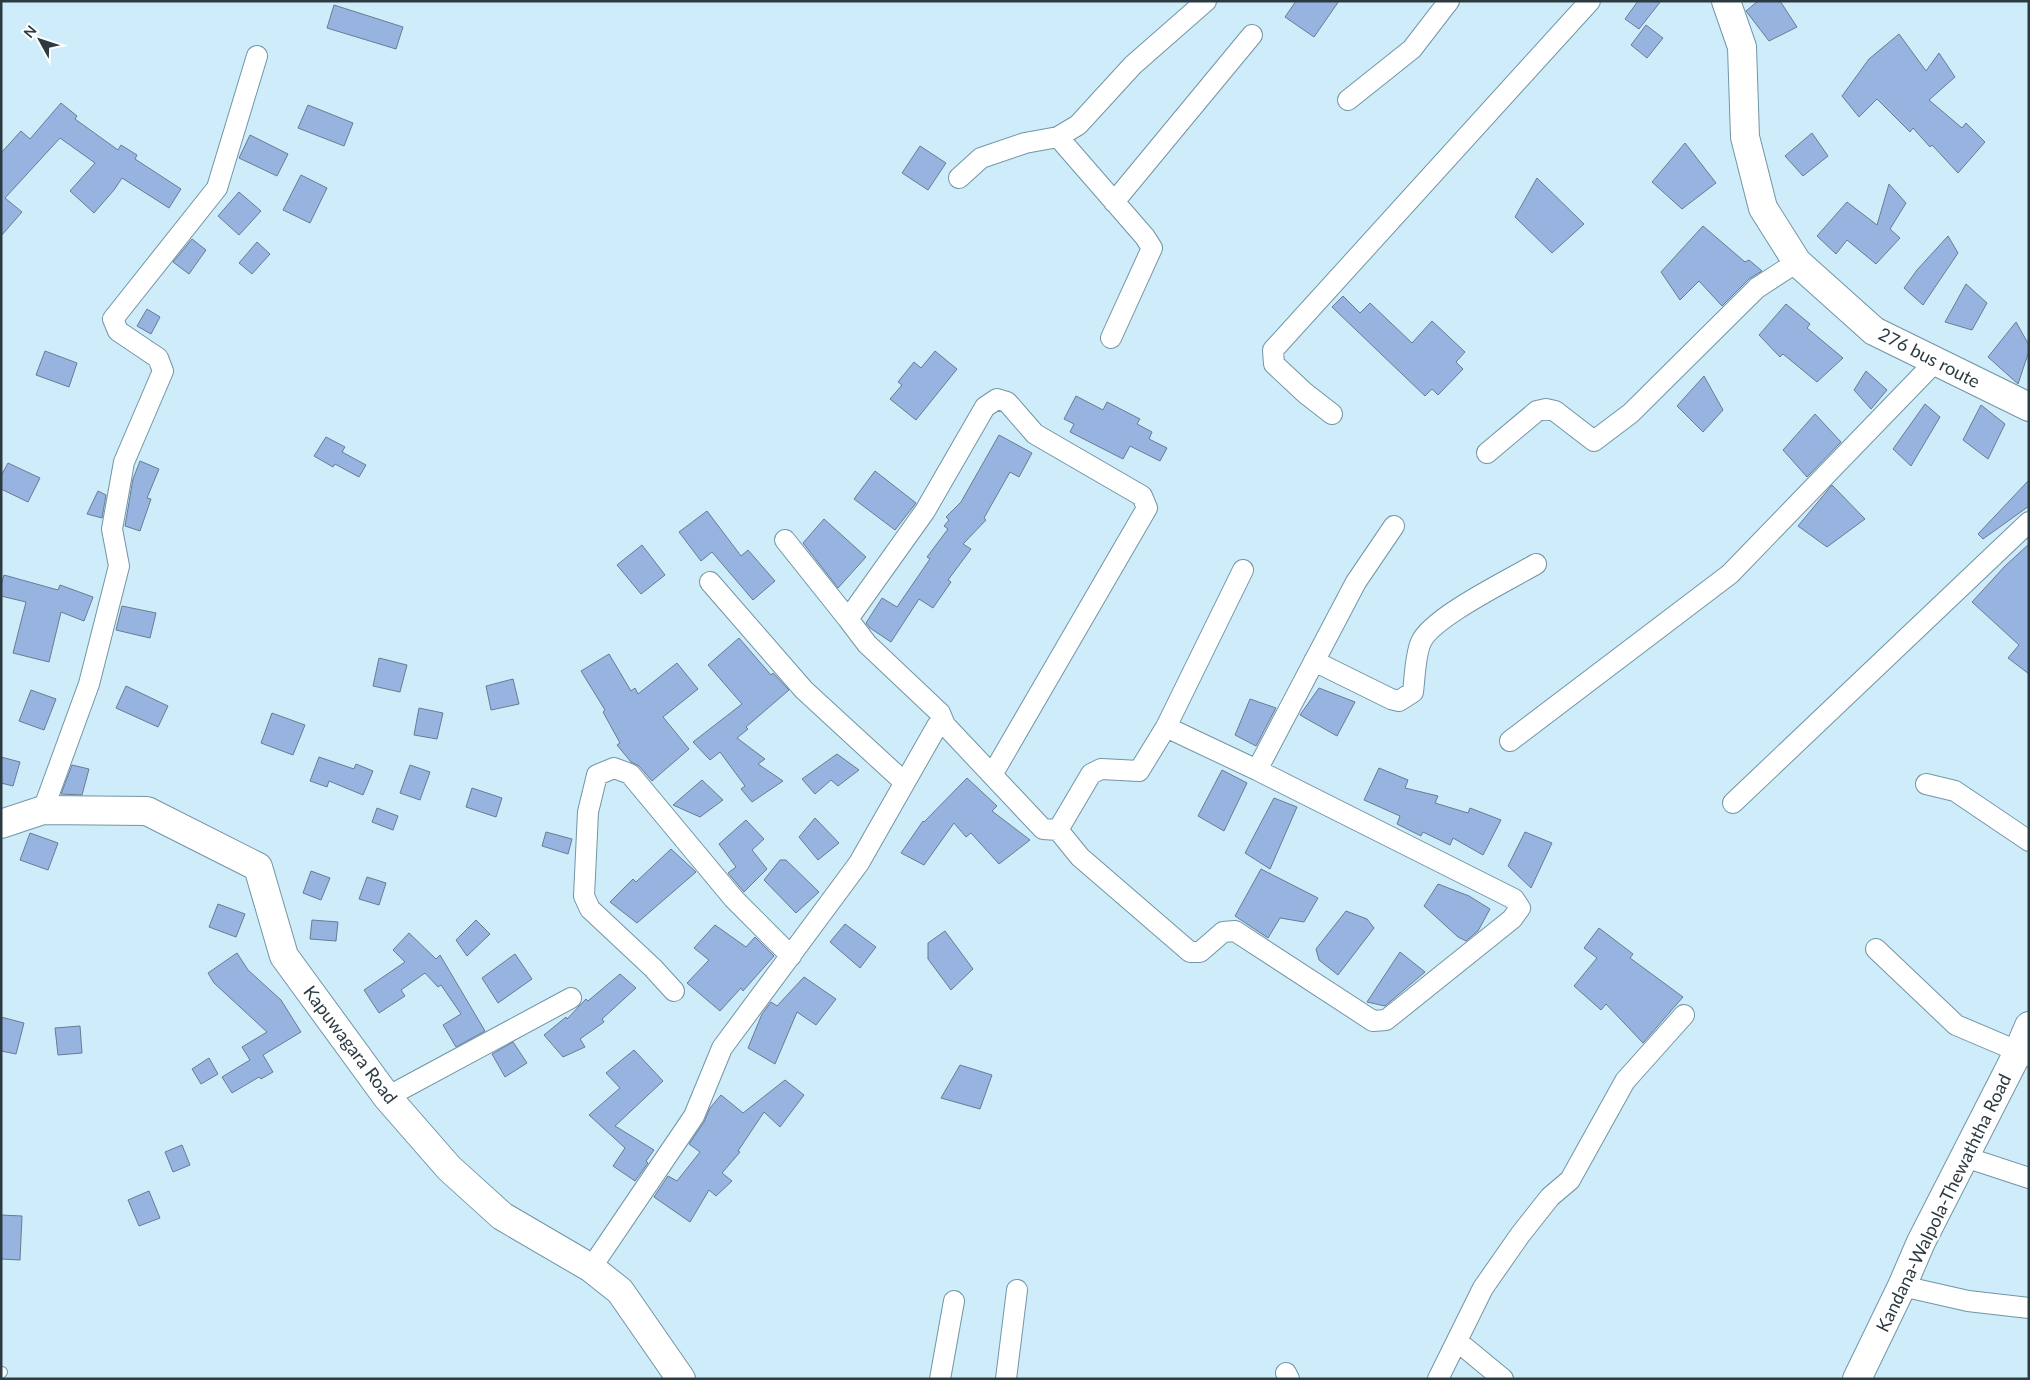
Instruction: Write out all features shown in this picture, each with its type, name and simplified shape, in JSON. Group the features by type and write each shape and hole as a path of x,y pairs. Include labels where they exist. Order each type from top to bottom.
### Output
{"street":[{"path":"958,178 981,158 1025,144 1058,138 1078,125 1133,65 1206,1"},
{"path":"1348,100 1412,49 1449,1"},
{"path":"1332,414 1305,393 1274,364 1272,350 1590,1"},
{"name":"276 bus route","path":"1726,1 1742,47 1744,137 1764,208 1797,262 1874,331 2029,407"},
{"path":"1114,202 1252,35"},
{"path":"43,810 89,684 119,566 112,528 124,462 163,371 158,358 118,331 113,319 217,188 257,56"},
{"path":"1058,138 1152,248 1111,338"},
{"path":"1487,453 1537,411 1546,409 1555,410 1594,441 1631,413 1757,288 1797,262"},
{"path":"1510,741 1730,574 1935,362"},
{"path":"848,619 925,511 985,407 997,399 1007,402 1035,434 1142,496 1147,508 992,775"},
{"path":"1733,804 2029,522"},
{"path":"1257,770 1356,582 1394,526"},
{"path":"785,540 867,644 940,713 945,725 1043,829 1058,830 1080,857 1190,952 1200,952 1223,932 1235,931 1373,1021 1386,1020 1512,919 1520,908 1514,898 1257,770 1166,727"},
{"path":"1314,661 1391,699 1399,701 1413,692 1421,642 1428,630 1456,610 1536,564"},
{"path":"1058,830 1091,774 1101,769 1139,771 1166,727 1244,570"},
{"path":"710,582 804,690 904,782"},
{"path":"591,1268 694,1116 722,1048 858,863 937,726 945,725"},
{"path":"674,991 653,968 590,909 584,896 588,812 597,775 614,768 630,774 734,899 791,956"},
{"path":"1926,784 1955,791 2029,841"},
{"name":"Kapuwagara Road","path":"1,824 43,810 147,811 258,867 284,956 387,1097 449,1168 502,1216 591,1268 620,1291 682,1379"},
{"path":"1876,949 1956,1025 2023,1054"},
{"path":"387,1097 571,998"},
{"path":"1438,1379 1483,1288 1520,1235 1550,1197 1570,1180 1625,1081 1684,1015"},
{"name":"Kandana-Walpola-Thewaththa Road","path":"1857,1379 1921,1242 2023,1054 2029,1026"},
{"path":"1966,1157 2029,1178"},
{"path":"1902,1286 1968,1301 2029,1308"},
{"path":"1006,1379 1017,1290"},
{"path":"940,1379 954,1302"},
{"path":"1457,1341 1503,1379"}],"building":[{"path":"1296,1 1339,1 1314,37 1285,17"},
{"path":"1638,1 1661,1 1639,29 1625,19"},
{"path":"1758,1 1780,1 1797,27 1769,41 1746,11"},
{"path":"334,5 403,27 396,49 327,28"},
{"path":"1646,25 1663,38 1647,58 1631,45"},
{"path":"1899,34 1926,71 1939,53 1955,77 1929,100 1962,128 1966,123 1985,142 1958,173 1932,145 1930,147 1913,128 1910,132 1877,99 1859,117 1842,96 1869,59"},
{"path":"61,103 77,116 75,119 118,150 121,145 137,155 135,159 181,189 169,208 122,178 94,213 70,191 95,163 60,138 5,198 22,212 1,236 1,153 21,131 30,139"},
{"path":"308,105 353,123 344,146 298,128"},
{"path":"1812,133 1828,156 1803,176 1785,156"},
{"path":"250,135 288,154 277,176 239,158"},
{"path":"1685,143 1716,183 1682,209 1652,182"},
{"path":"920,146 946,163 928,190 902,173"},
{"path":"301,175 327,188 310,223 283,210"},
{"path":"1537,178 1584,224 1552,253 1515,217"},
{"path":"1889,184 1906,203 1890,229 1900,238 1876,264 1847,240 1836,254 1817,236 1847,202 1877,225"},
{"path":"239,192 261,211 239,235 218,216"},
{"path":"1703,226 1745,262 1749,260 1762,271 1749,279 1722,306 1699,281 1680,300 1661,272"},
{"path":"1948,236 1958,253 1923,305 1904,288 1917,270"},
{"path":"192,239 206,250 189,274 173,262"},
{"path":"257,242 270,254 252,274 239,263"},
{"path":"1966,284 1987,303 1972,330 1945,322"},
{"path":"1343,296 1360,313 1370,303 1412,343 1432,321 1465,352 1456,362 1463,369 1438,395 1432,389 1425,396 1332,307"},
{"path":"1786,304 1810,324 1807,328 1843,358 1817,382 1783,354 1780,357 1759,335"},
{"path":"147,309 160,317 151,334 137,326"},
{"path":"2016,322 2029,345 2029,351 2018,384 1988,357"},
{"path":"45,351 77,363 69,387 36,375"},
{"path":"935,351 957,369 916,420 890,399 902,385 898,382 914,362 921,368"},
{"path":"1866,371 1887,390 1871,409 1854,390"},
{"path":"1704,376 1723,410 1703,432 1677,406"},
{"path":"1076,396 1103,410 1107,402 1140,419 1137,424 1152,432 1149,439 1167,448 1160,461 1130,446 1123,459 1070,432 1074,424 1064,419"},
{"path":"1925,404 1940,417 1911,466 1893,449"},
{"path":"1981,405 2005,424 1988,459 1963,440"},
{"path":"1815,414 1841,442 1807,477 1783,450"},
{"path":"999,435 1032,453 1019,477 1010,472 984,518 986,520 963,544 971,549 948,580 951,582 933,608 919,599 891,642 870,628 866,623 882,598 897,607 930,559 927,557 948,529 944,526 949,520 946,517 961,502"},
{"path":"326,437 345,447 342,452 366,465 359,477 335,464 333,467 314,456"},
{"path":"140,461 159,469 147,498 151,499 140,531 125,526 133,479"},
{"path":"8,463 40,478 28,502 1,489 1,476"},
{"path":"875,471 916,503 895,530 854,499"},
{"path":"2029,480 2029,506 1983,539 1978,534"},
{"path":"1832,485 1865,519 1827,547 1798,526"},
{"path":"98,491 106,495 102,518 87,514"},
{"path":"707,511 741,556 748,550 775,581 753,600 712,552 701,561 679,532"},
{"path":"824,519 866,557 838,588 803,543"},
{"path":"2029,544 2029,674 2008,658 2019,645 1972,602 2005,566"},
{"path":"642,545 665,575 641,594 617,565"},
{"path":"4,575 58,590 60,585 93,597 84,621 61,612 49,662 13,653 26,602 1,596 1,585"},
{"path":"122,606 156,613 150,638 116,630"},
{"path":"739,638 771,675 773,673 789,690 746,727 748,729 737,738 765,759 758,764 783,781 752,802 741,789 745,786 720,752 710,760 693,742 742,704 708,665"},
{"path":"609,654 631,691 635,688 638,694 677,663 698,689 663,717 689,749 652,781 639,766 631,762 617,745 620,743 603,712 605,710 581,671"},
{"path":"379,658 407,665 400,692 373,686"},
{"path":"513,679 519,704 491,710 486,686"},
{"path":"126,686 168,706 158,727 116,708"},
{"path":"1319,688 1355,702 1337,736 1300,715"},
{"path":"31,690 56,699 44,730 19,721"},
{"path":"1250,699 1276,708 1256,746 1235,735"},
{"path":"419,708 443,713 437,739 414,735"},
{"path":"272,713 305,725 293,755 261,743"},
{"path":"837,754 859,770 838,786 831,780 815,794 802,779"},
{"path":"1,757 20,762 13,786 1,783"},
{"path":"319,757 354,769 356,764 373,771 363,795 329,781 327,787 310,781"},
{"path":"72,765 89,769 82,795 61,794"},
{"path":"410,765 430,772 420,800 400,793"},
{"path":"1379,768 1408,780 1405,788 1438,796 1435,803 1468,813 1470,808 1501,820 1483,855 1453,838 1450,845 1423,832 1421,836 1397,824 1400,816 1364,800"},
{"path":"1222,770 1247,783 1224,831 1198,816"},
{"path":"967,778 997,806 992,811 1030,840 999,864 971,833 966,837 954,823 924,865 901,853 923,821"},
{"path":"702,780 723,800 700,817 673,805"},
{"path":"472,788 502,798 496,817 466,807"},
{"path":"1274,798 1297,807 1270,869 1245,853"},
{"path":"377,808 398,816 393,830 372,822"},
{"path":"815,818 839,843 818,860 799,837"},
{"path":"746,820 764,839 752,850 767,869 744,892 728,873 736,867 719,844"},
{"path":"546,832 572,839 568,854 542,846"},
{"path":"1525,832 1552,843 1531,888 1508,866"},
{"path":"30,833 58,843 48,870 20,860"},
{"path":"671,849 696,872 637,923 610,902 633,879 636,882"},
{"path":"780,860 786,860 819,892 796,913 764,880"},
{"path":"1261,869 1318,898 1304,922 1280,918 1268,938 1235,916"},
{"path":"311,871 330,878 321,900 303,893"},
{"path":"367,877 386,883 379,905 359,899"},
{"path":"1438,884 1469,896 1490,909 1478,931 1466,941 1458,937 1424,906"},
{"path":"218,904 245,914 236,937 209,927"},
{"path":"1346,911 1367,919 1374,928 1338,975 1319,960 1316,949"},
{"path":"312,920 338,922 336,941 310,939"},
{"path":"476,920 490,934 467,956 456,940"},
{"path":"845,924 876,947 860,968 830,942"},
{"path":"715,925 746,947 755,937 774,956 743,991 741,988 720,1011 687,983 709,960 694,948"},
{"path":"1599,928 1633,954 1630,958 1683,997 1643,1043 1606,1004 1601,1010 1574,986 1597,958 1584,948"},
{"path":"945,931 973,969 951,990 928,959 928,943"},
{"path":"409,933 436,959 440,955 485,1031 456,1047 443,1025 461,1014 441,985 438,987 425,973 401,990 405,996 379,1013 364,990 405,962 393,950"},
{"path":"1400,952 1425,972 1385,1006 1367,1002"},
{"path":"237,953 248,970 281,1000 301,1032 263,1055 273,1072 261,1079 259,1077 232,1093 222,1077 250,1060 242,1047 267,1032 214,983 208,973"},
{"path":"515,954 532,979 498,1003 482,978"},
{"path":"620,974 636,988 602,1019 604,1022 580,1039 585,1047 563,1057 544,1035 566,1017 567,1019 586,999 588,1001"},
{"path":"804,977 836,999 816,1025 797,1012 775,1064 748,1048 762,1014 771,1002 777,1006"},
{"path":"1,1017 24,1023 16,1054 1,1051"},
{"path":"80,1026 82,1053 58,1055 55,1028"},
{"path":"513,1042 527,1063 505,1077 492,1054"},
{"path":"634,1050 663,1081 615,1126 654,1150 646,1161 648,1163 635,1181 613,1166 625,1148 589,1115 620,1088 606,1073"},
{"path":"209,1058 218,1074 201,1084 192,1069"},
{"path":"960,1065 992,1075 980,1109 941,1098"},
{"path":"785,1080 804,1095 780,1127 764,1112 738,1151 740,1152 722,1173 732,1181 716,1196 709,1190 690,1222 654,1197 668,1176 677,1181 700,1152 689,1144 704,1122 710,1108 721,1095 743,1113"},
{"path":"182,1145 190,1165 173,1172 165,1152"},
{"path":"149,1191 160,1218 139,1226 128,1200"},
{"path":"1,1215 22,1216 20,1260 1,1259"}]}
